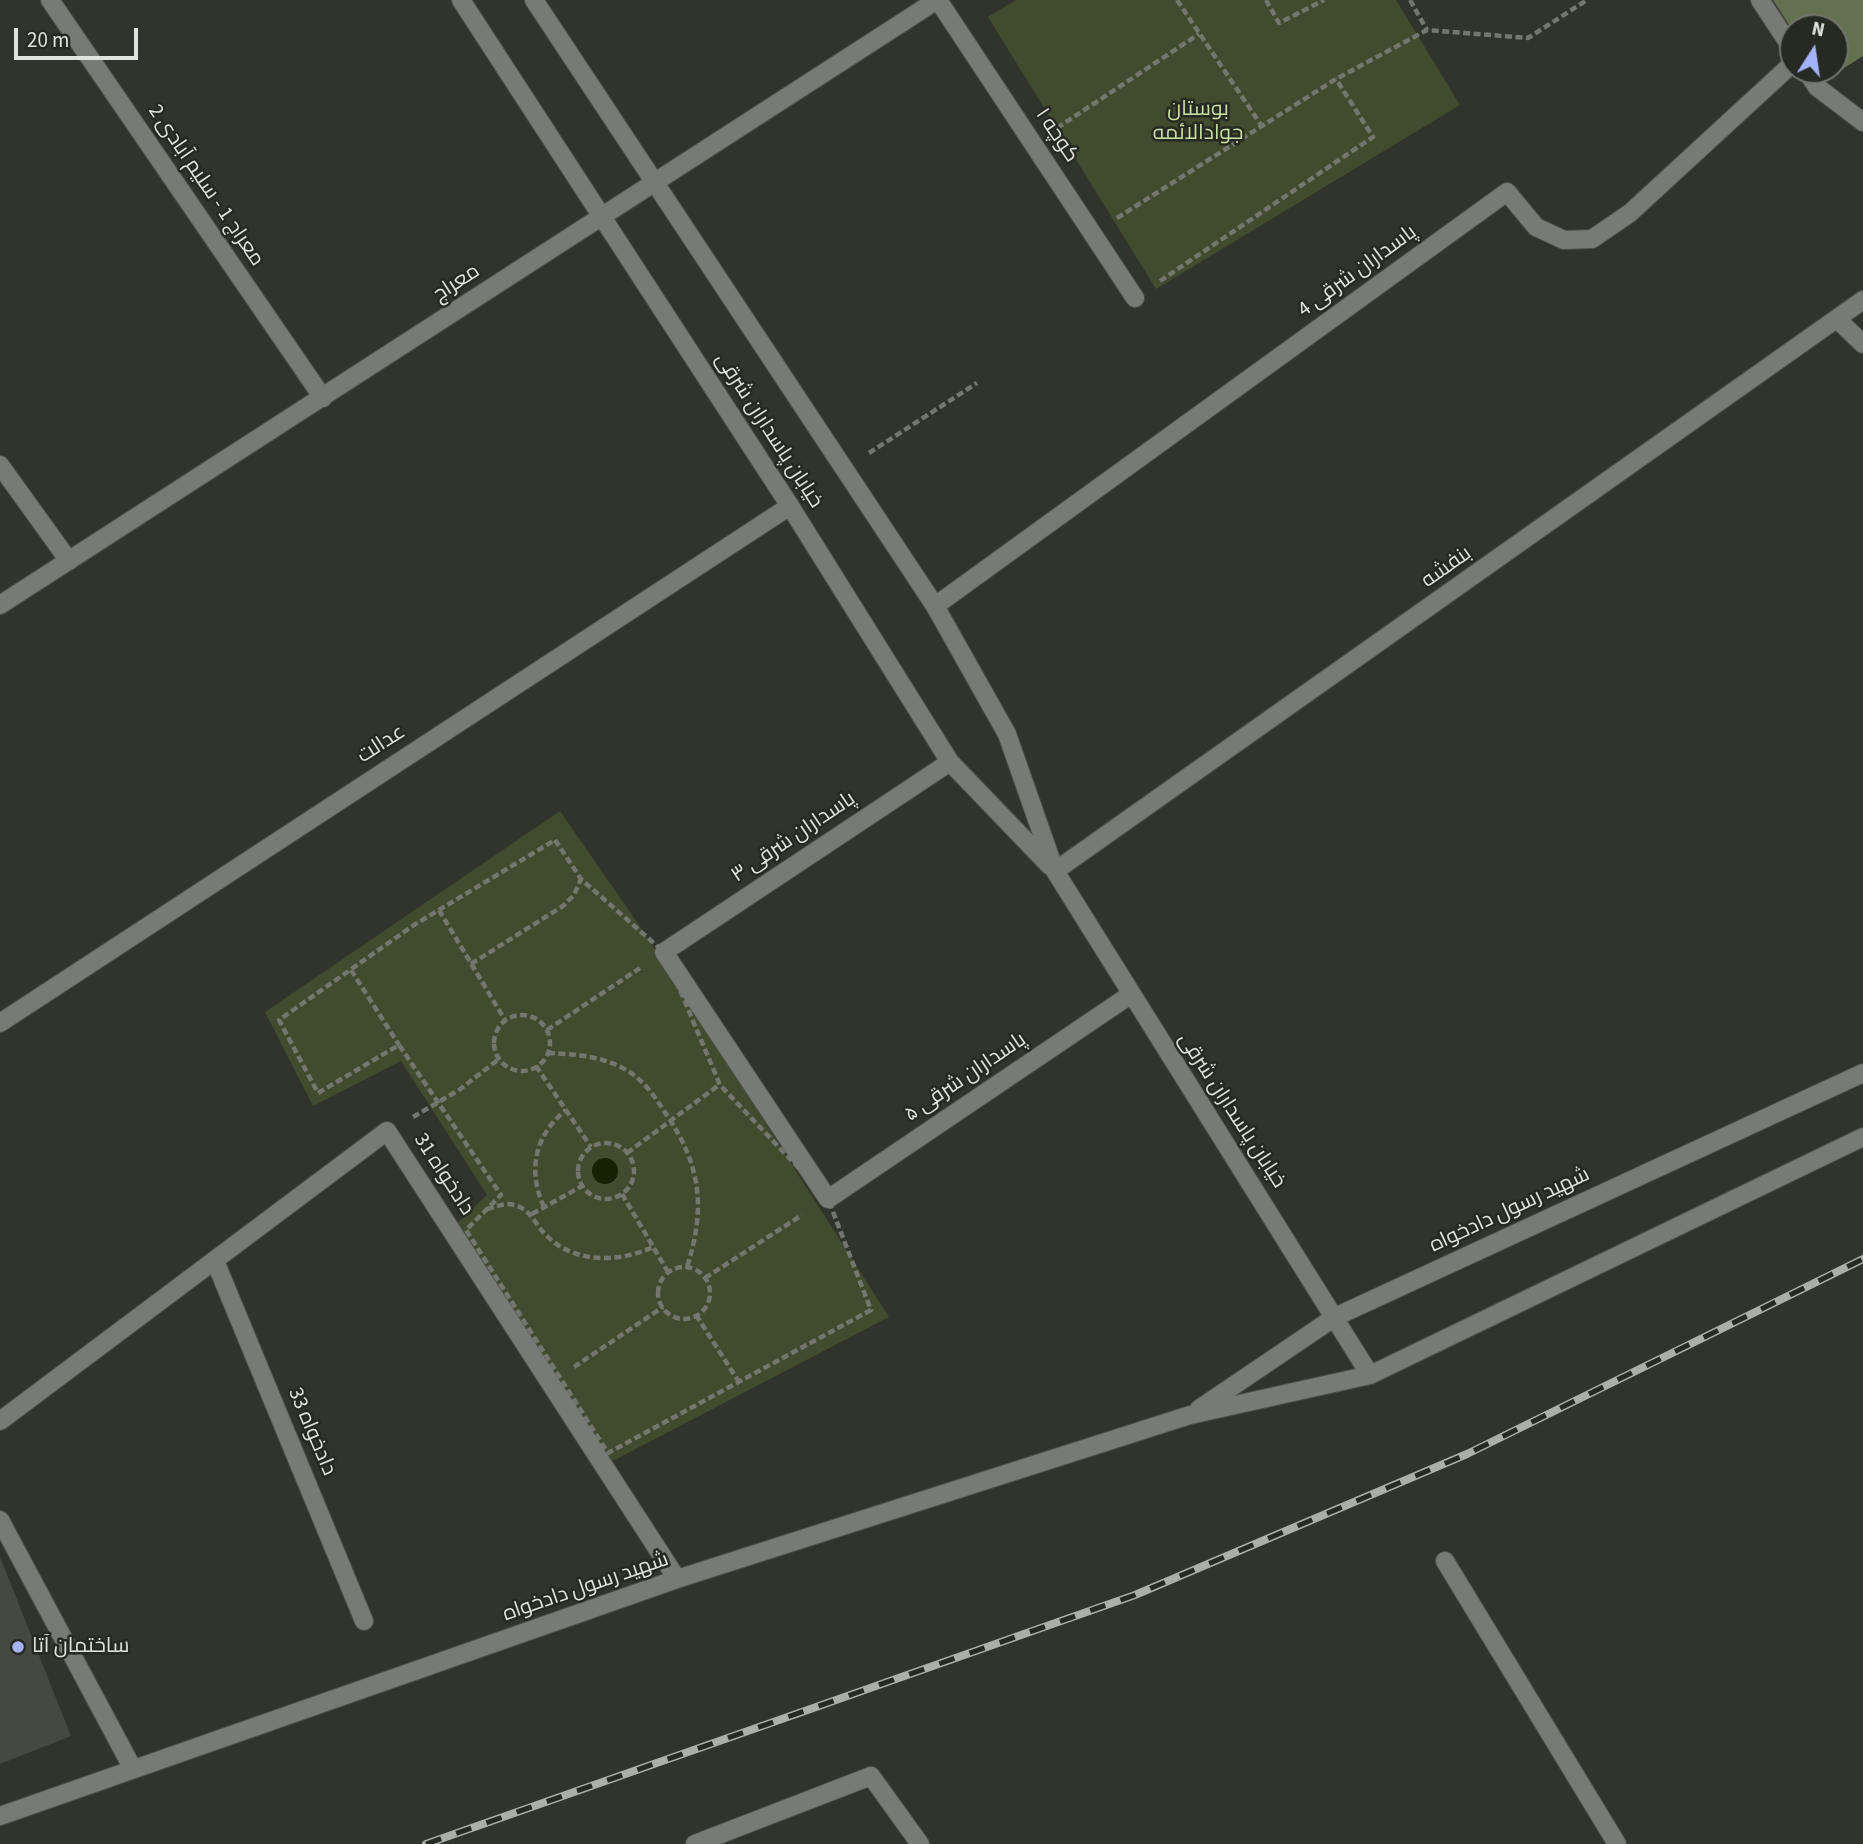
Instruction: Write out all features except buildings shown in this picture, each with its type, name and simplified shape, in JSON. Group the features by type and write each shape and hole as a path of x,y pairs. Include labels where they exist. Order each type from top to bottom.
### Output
{"street":[{"name":"معراج 1 - سلیم آبادی 2","path":"50,0 323,398"},
{"name":"خیابان پاسداران شرقی","path":"461,0 790,506 950,762 1055,871"},
{"name":"خیابان پاسداران شرقی","path":"534,0 935,606 1007,734 1055,871 1130,995 1370,1375"},
{"name":"معراج","path":"0,605 937,0"},
{"name":"کوچه ۱","path":"937,0 1135,298"},
{"path":"1760,0 1779,29"},
{"name":"پاسداران شرقی 4","path":"935,606 1507,192 1536,227 1564,240 1592,239 1630,214 1779,76"},
{"path":"1815,84 1863,122"},
{"name":"بنفشه","path":"1055,871 1863,300"},
{"path":"1838,320 1863,344"},
{"path":"0,465 69,561"},
{"name":"عدالت","path":"0,1023 790,506"},
{"name":"پاسداران شرقی ۳","path":"658,956 950,762"},
{"path":"658,956 822,1202"},
{"name":"پاسداران شرقی ۵","path":"822,1202 1130,995"},
{"name":"شهید رسول دادخواه","path":"1190,1415 1335,1317 1863,1073"},
{"name":"دادخواه 31","path":"0,1421 387,1131 677,1580"},
{"name":"شهید رسول دادخواه","path":"0,1816 677,1580 1190,1415 1370,1375 1863,1137"},
{"name":"دادخواه 33","path":"215,1261 364,1621"},
{"path":"0,1520 133,1769"},
{"path":"1445,1561 1617,1844"},
{"path":"695,1844 871,1776 920,1844"}],"path":[{"path":"1177,0 1263,128"},
{"path":"1266,0 1279,23 1324,0"},
{"path":"1410,0 1427,30"},
{"path":"1093,233 1263,128 1336,79 1427,30 1528,38 1587,0"},
{"path":"1033,143 1199,34"},
{"path":"1135,298 1373,137 1336,79"},
{"path":"844,469 977,383"},
{"path":"351,970 437,1104 500,1195 466,1230 608,1453 871,1310 822,1202 720,1085 658,956 581,879 555,840 439,910 351,970 279,1020 317,1093 399,1045"},
{"path":"471,964 562,906 574,895 581,879"},
{"path":"439,910 505,1021"},
{"path":"547,1030 642,967"},
{"path":"525,1015 542,1023 547,1030 548,1053 536,1066 514,1069 499,1059 494,1041 505,1021 525,1015"},
{"path":"548,1053 606,1061 626,1070 642,1082 670,1119 687,1147 698,1187 697,1228 687,1267"},
{"path":"387,1131 437,1104 499,1059"},
{"path":"536,1066 591,1147"},
{"path":"627,1153 720,1085"},
{"path":"544,1207 536,1178 539,1146 551,1123 566,1110"},
{"path":"607,1143 627,1153 635,1175 622,1194 600,1199 582,1186 578,1163 591,1147 607,1143"},
{"path":"532,1214 582,1186"},
{"path":"622,1194 668,1272"},
{"path":"486,1210 507,1203 517,1205 532,1214 554,1242 587,1256 624,1257 653,1247"},
{"path":"705,1278 805,1213"},
{"path":"687,1267 705,1278 709,1286 708,1302 696,1315 680,1318 663,1307 659,1287 668,1272 687,1267"},
{"path":"559,1377 663,1307"},
{"path":"696,1315 739,1382"}],"green space":[{"name":"بوستان جوادالائمه","path":"1016,0 1396,0 1460,105 1156,289 988,17"},
{"path":"560,811 641,928 889,1317 605,1465 453,1227 487,1195 401,1061 313,1106 265,1012"}],"shaded area":[{"path":"1773,0 1863,0 1863,56 1849,65 1849,14 1782,14"},
{"path":"605,1158 615,1161 618,1171 615,1181 605,1184 595,1181 592,1171 595,1161"}],"railway":[{"path":"426,1844 1135,1595 1467,1454 1863,1259"}],"place":[{"name":"ساختمان آتا","path":"18,1647"}]}
